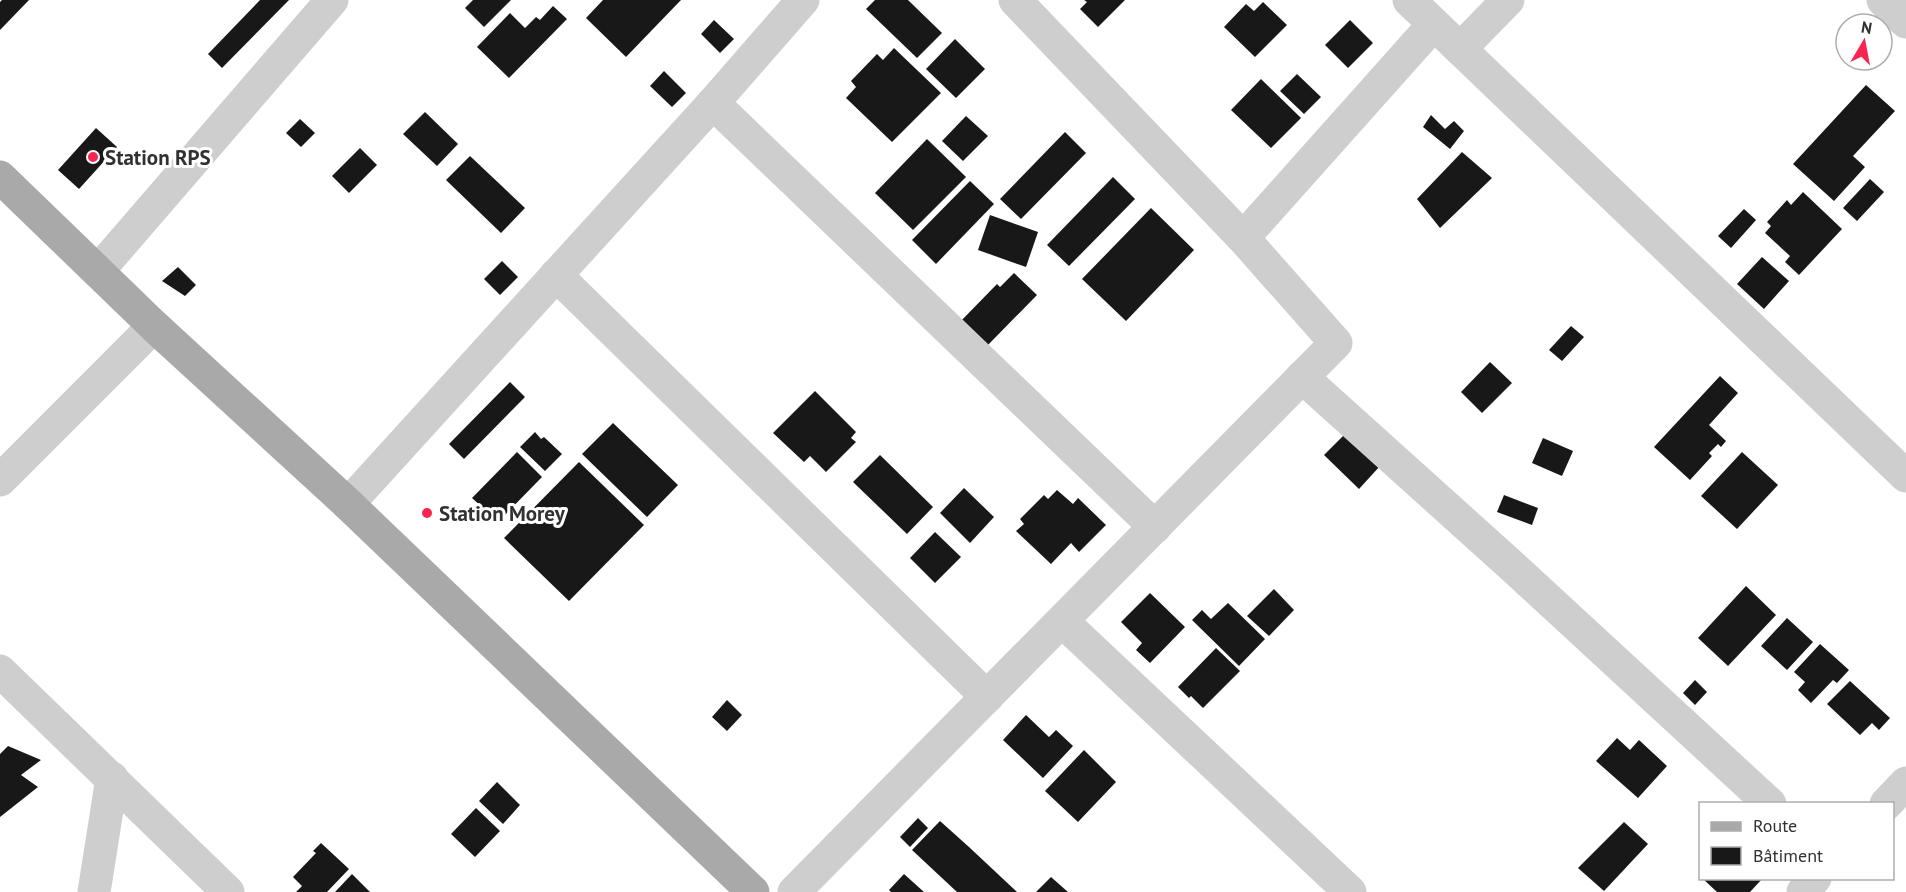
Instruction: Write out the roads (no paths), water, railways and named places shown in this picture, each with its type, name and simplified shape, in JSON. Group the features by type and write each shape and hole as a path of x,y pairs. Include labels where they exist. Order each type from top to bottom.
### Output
{"main road":[{"path":"0,177 154,326 348,504 753,892"}],"street":[{"path":"98,271 332,0"},
{"path":"348,504 713,103 803,0"},
{"path":"794,892 1336,343 1243,238 1015,0"},
{"path":"1409,0 1906,476"},
{"path":"1460,49 1508,0"},
{"path":"1882,0 1906,22"},
{"path":"1243,238 1434,24"},
{"path":"713,103 1155,527"},
{"path":"556,275 987,697"},
{"path":"0,480 154,326"},
{"path":"1302,377 1513,567 1768,802"},
{"path":"1062,621 1350,892"},
{"path":"0,671 228,892"},
{"path":"94,892 112,778"},
{"path":"1888,802 1906,783"},
{"path":"1803,892 1814,880"}],"place":[{"name":"Station RPS","path":"93,157"},
{"name":"Station Morey","path":"427,513"}]}
